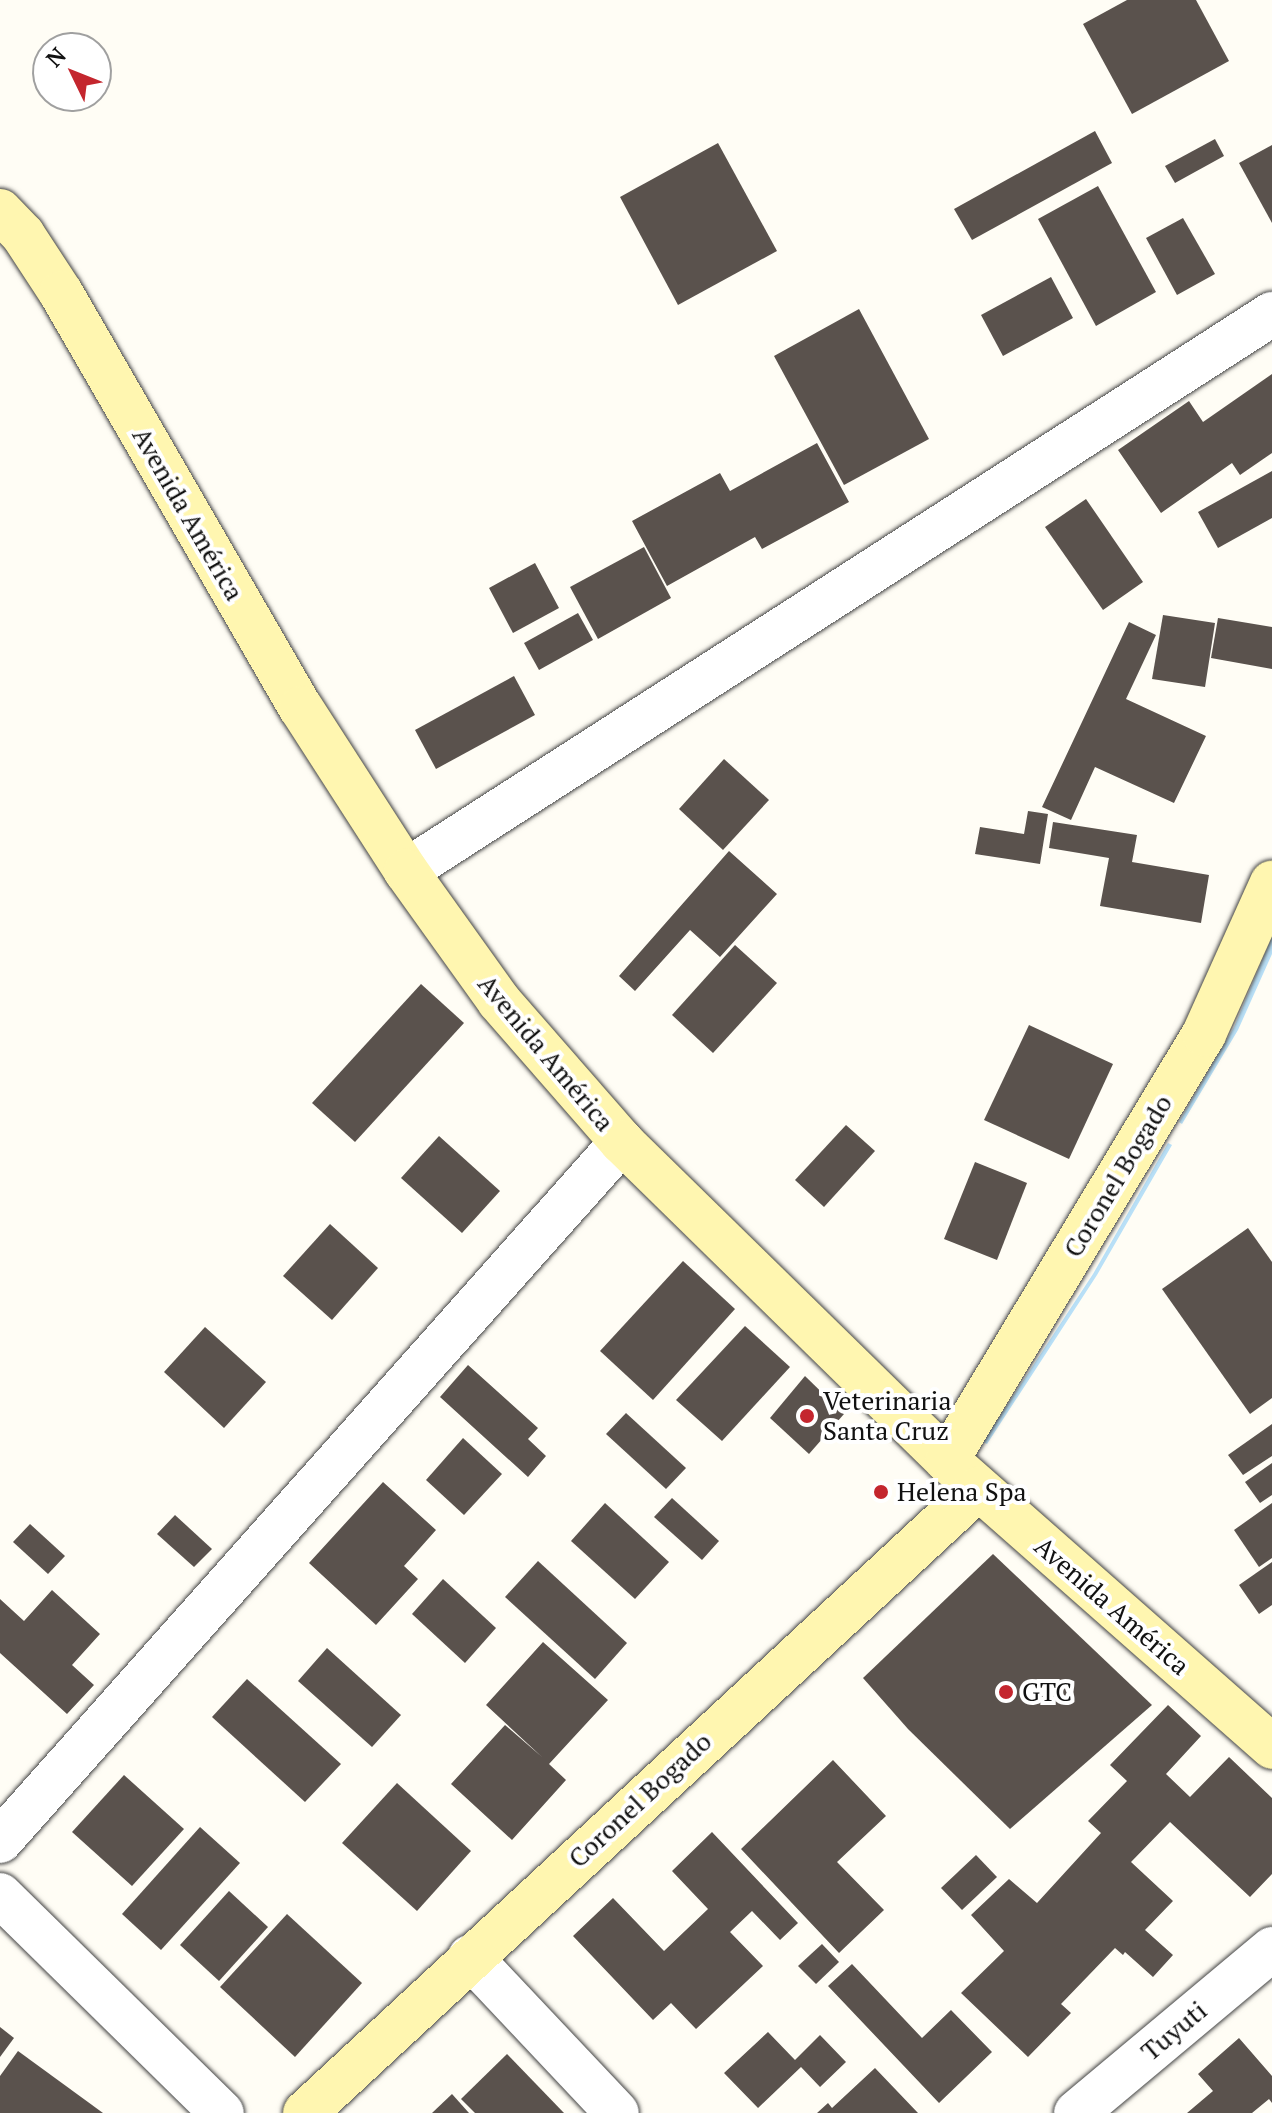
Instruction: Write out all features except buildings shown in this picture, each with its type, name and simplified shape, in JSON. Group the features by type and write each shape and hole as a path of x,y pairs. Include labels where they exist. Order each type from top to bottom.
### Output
{"main road":[{"name":"Avenida América","path":"0,211 23,235 61,293 301,708 406,871 499,1001 622,1142 963,1474 1272,1747"},
{"name":"Coronel Bogado","path":"305,2113 470,1957 963,1474 1204,1034 1272,883"}],"street":[{"path":"406,871 1272,314"},
{"path":"0,1841 622,1142"},
{"path":"0,1895 222,2113"},
{"name":"Tuyuti","path":"1076,2113 1272,1949"},
{"path":"470,1957 617,2113"}],"water":[{"path":"1272,937 1272,954 1238,1030 1182,1124 1179,1122 1234,1027"},
{"path":"1168,1143 1172,1145 1097,1275 987,1444 983,1442 1093,1274"}],"place":[{"name":"Veterinaria Santa Cruz","path":"807,1416"},
{"name":"Helena Spa","path":"881,1492"},
{"name":"GTC","path":"1006,1692"}]}
